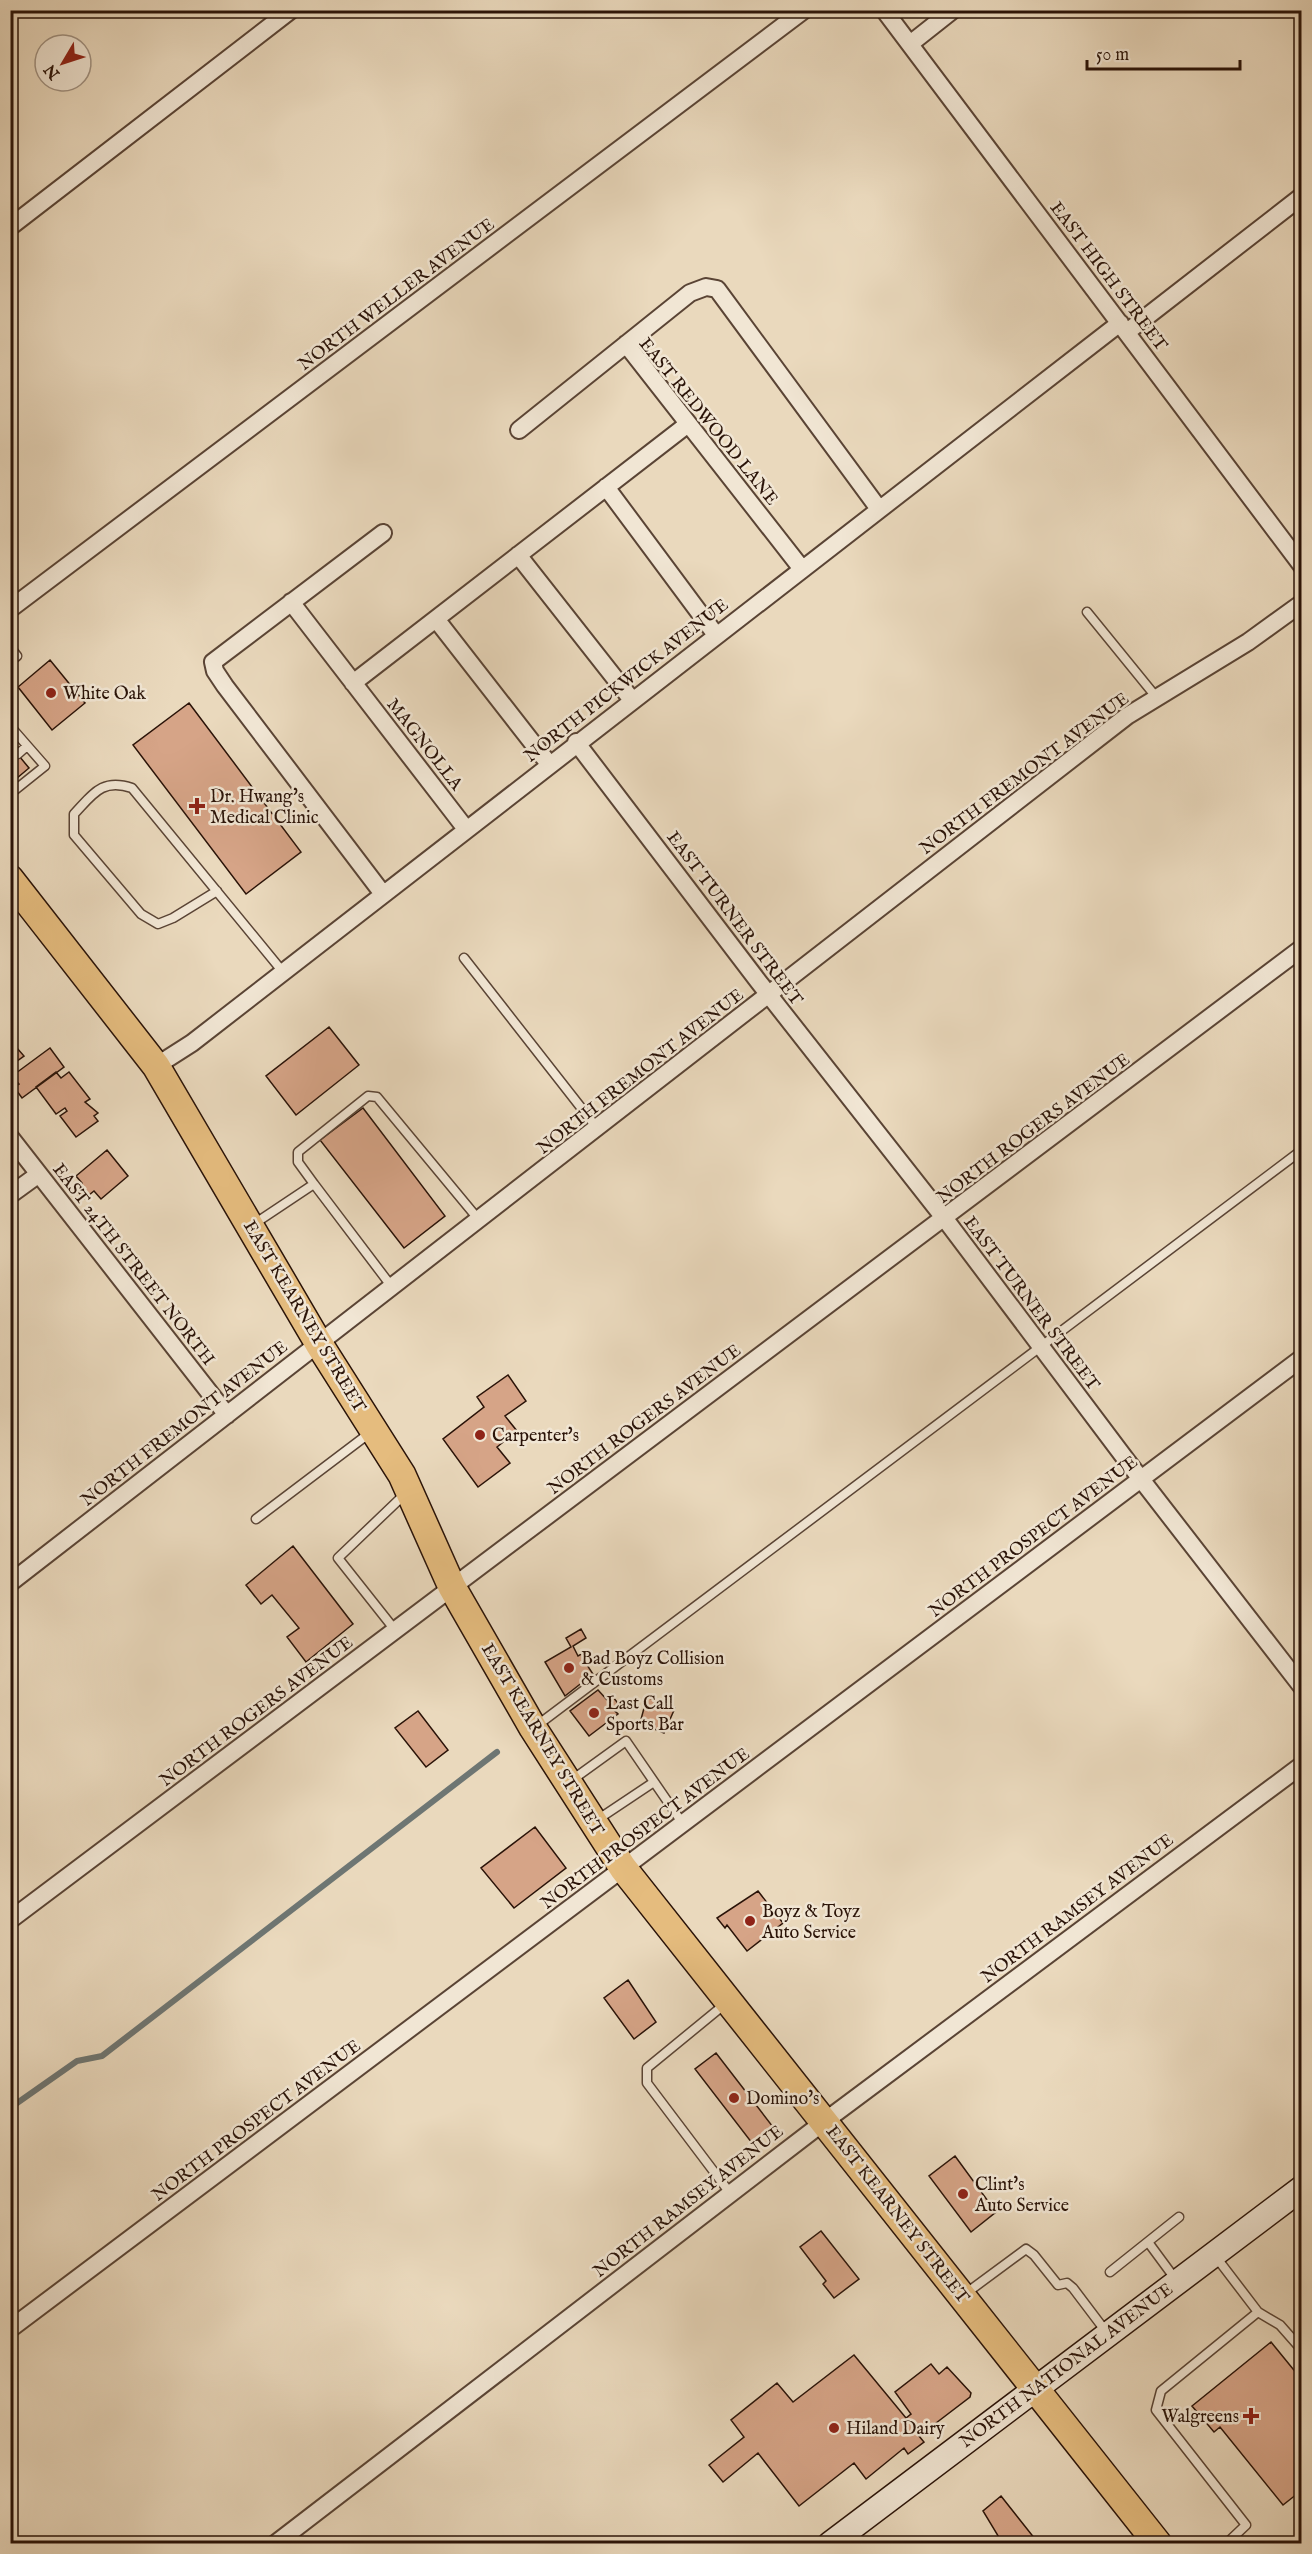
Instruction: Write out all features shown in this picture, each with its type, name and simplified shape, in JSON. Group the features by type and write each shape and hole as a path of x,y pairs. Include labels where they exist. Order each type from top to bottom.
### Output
{"main road":[{"name":"EAST KEARNEY STREET","path":"10,879 156,1066 319,1344 374,1430 409,1491 452,1587 533,1728 623,1868 1158,2544"},
{"name":"NORTH NATIONAL AVENUE","path":"830,2544 1302,2188"}],"street":[{"name":"NORTH WELLER AVENUE","path":"10,609 804,10"},
{"name":"EAST HIGH STREET","path":"884,10 1302,566"},
{"path":"910,44 953,10"},
{"path":"10,227 280,14"},
{"name":"NORTH PICKWICK AVENUE","path":"156,1066 192,1043 576,742 879,509 1302,196"},
{"path":"626,344 690,293 706,287 717,289 879,509"},
{"name":"EAST REDWOOD LANE","path":"519,430 626,344 802,569"},
{"path":"353,683 688,424"},
{"path":"606,488 716,635"},
{"path":"383,533 213,662 215,671 383,894"},
{"path":"518,555 632,700"},
{"name":"MAGNOLLA","path":"291,602 466,829"},
{"name":"NORTH FREMONT AVENUE","path":"10,1582 1127,716 1248,642 1302,603"},
{"path":"436,619 549,764"},
{"name":"EAST TURNER STREET","path":"576,742 769,995 945,1219 1141,1480 1302,1687"},
{"name":"NORTH ROGERS AVENUE","path":"10,1920 945,1219 1302,948"},
{"name":"EAST 24TH STREET NORTH","path":"10,1137 227,1415"},
{"path":"10,1195 39,1174"},
{"name":"NORTH PROSPECT AVENUE","path":"10,2329 1302,1358"},
{"name":"NORTH RAMSEY AVENUE","path":"275,2544 730,2193 1302,1765"}],"lane":[{"path":"1087,612 1157,698"},
{"path":"10,647 17,656 10,662"},
{"path":"10,726 45,766 10,794"},
{"path":"18,754 27,746"},
{"path":"217,891 182,913 158,924 141,915 74,835 74,814 99,788 116,782 132,788 217,891 283,972"},
{"path":"464,958 597,1128"},
{"path":"392,1287 298,1161 298,1152 355,1104 368,1096 377,1097 479,1220"},
{"path":"533,1728 1302,1150"},
{"path":"251,1226 314,1184"},
{"path":"256,1519 374,1430"},
{"path":"395,1630 338,1558 409,1491"},
{"path":"568,1783 626,1741 682,1824"},
{"path":"594,1822 654,1782"},
{"path":"729,2001 647,2068 647,2083 730,2193"},
{"path":"1110,2272 1179,2217"},
{"path":"1148,2242 1177,2281"},
{"path":"963,2296 1026,2249 1034,2255 1058,2285 1067,2283 1073,2288 1107,2334"},
{"path":"1214,2254 1258,2312 1280,2325 1302,2350"},
{"path":"1226,2544 1246,2525 1156,2410 1161,2391 1258,2312"}],"building":[{"path":"50,660 85,703 52,730 18,687"},
{"path":"189,703 301,852 246,894 133,745"},
{"path":"10,745 29,768 10,784"},
{"path":"329,1027 359,1065 296,1115 266,1076"},
{"path":"10,1040 24,1056 10,1066"},
{"path":"50,1048 64,1067 22,1098 14,1087 19,1084 12,1076"},
{"path":"56,1072 61,1078 69,1072 90,1099 85,1102 98,1113 94,1116 98,1121 76,1137 60,1116 67,1111 65,1108 56,1114 36,1087"},
{"path":"363,1108 445,1216 404,1248 320,1140"},
{"path":"107,1150 128,1176 101,1199 94,1191 84,1199 75,1188 82,1183 76,1176"},
{"name":"Carpenter's","path":"508,1375 526,1401 505,1416 517,1431 497,1447 510,1463 478,1487 443,1439 484,1407 477,1397"},
{"path":"293,1546 353,1624 306,1662 287,1637 299,1628 272,1595 261,1604 246,1585"},
{"name":"Bad Boyz Collision & Customs","path":"581,1629 586,1638 573,1646 578,1656 587,1651 591,1658 585,1662 593,1674 565,1696 545,1662 571,1647 566,1638"},
{"name":"Last Call Sports Bar","path":"598,1690 608,1701 613,1697 621,1707 615,1711 618,1714 589,1736 570,1711"},
{"path":"647,1697 675,1708 664,1733 640,1723"},
{"path":"418,1711 448,1750 426,1767 395,1728"},
{"path":"535,1827 566,1868 514,1908 481,1868"},
{"name":"Boyz & Toyz Auto Service","path":"758,1891 783,1923 747,1951 727,1925 725,1928 717,1918"},
{"path":"628,1980 656,2022 634,2039 604,1998"},
{"name":"Domino's","path":"716,2053 773,2127 752,2143 695,2069"},
{"name":"Clint's Auto Service","path":"955,2156 996,2212 971,2232 929,2176"},
{"path":"821,2231 859,2279 834,2298 823,2284 826,2281 800,2247"},
{"name":"Walgreens","path":"1271,2342 1302,2380 1302,2490 1283,2505 1220,2427 1214,2432 1192,2406"},
{"name":"Hiland Dairy","path":"854,2355 906,2418 911,2414 895,2392 931,2364 939,2374 947,2367 971,2393 970,2397 919,2436 924,2442 908,2454 904,2448 866,2479 854,2463 799,2506 758,2453 723,2482 709,2465 744,2437 731,2420 777,2383 793,2402"},
{"path":"1001,2496 1039,2544 1003,2544 983,2511"}],"waterway":[{"path":"10,2108 77,2061 102,2056 497,1752"}],"place":[{"name":"White Oak","path":"51,693"},
{"name":"Dr. Hwang's Medical Clinic","path":"197,806"},
{"name":"Carpenter's","path":"480,1435"},
{"name":"Bad Boyz Collision & Customs","path":"569,1668"},
{"name":"Last Call Sports Bar","path":"594,1713"},
{"name":"Boyz & Toyz Auto Service","path":"750,1921"},
{"name":"Domino's","path":"734,2098"},
{"name":"Clint's Auto Service","path":"963,2194"},
{"name":"Walgreens","path":"1251,2416"},
{"name":"Hiland Dairy","path":"834,2428"}]}
